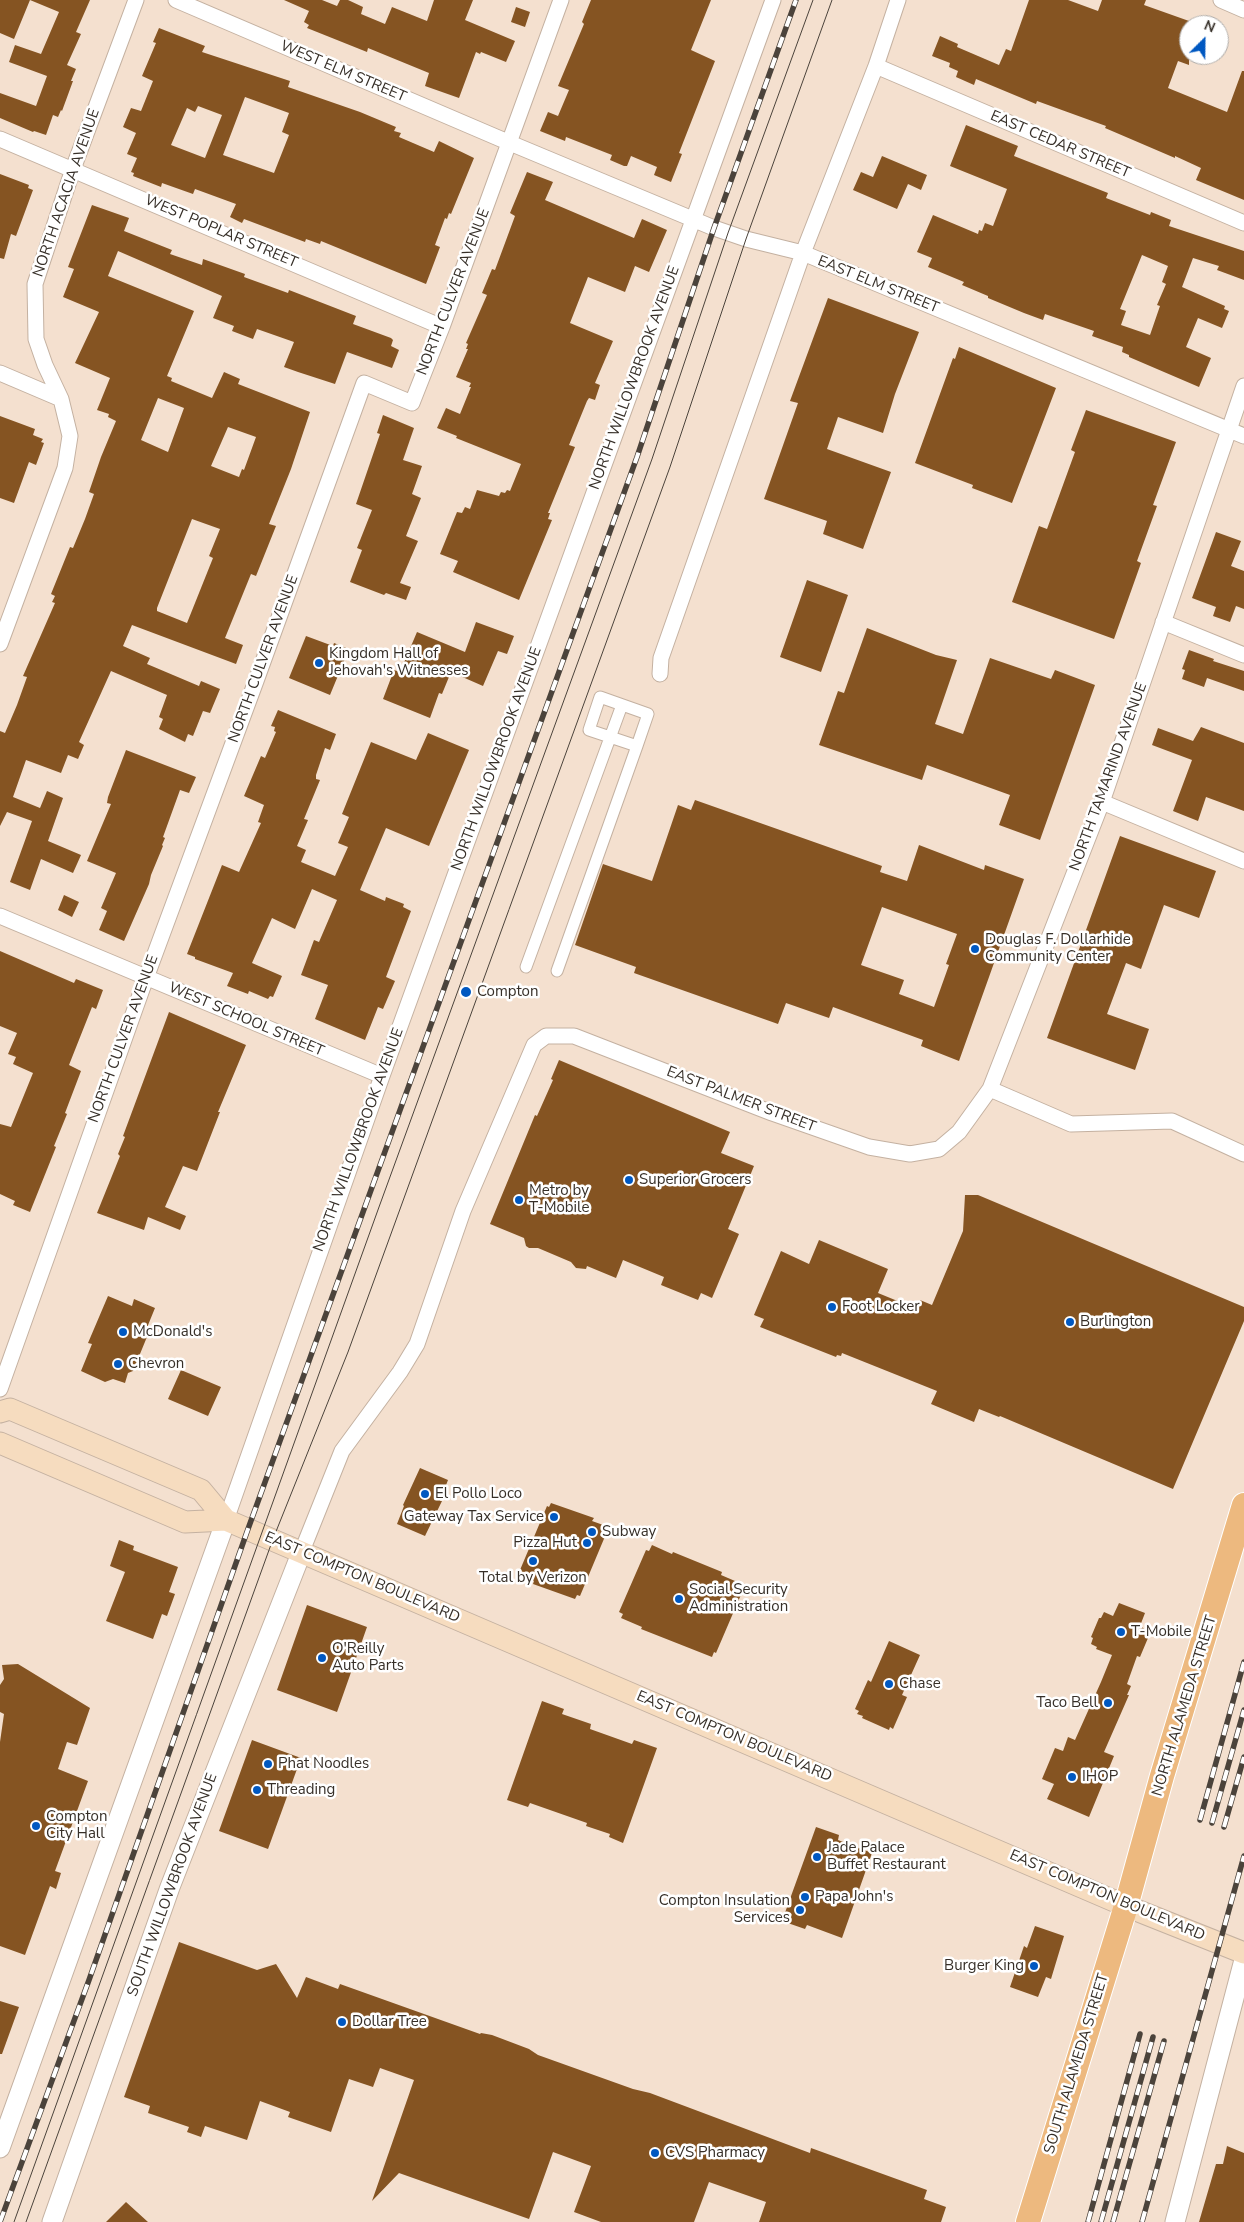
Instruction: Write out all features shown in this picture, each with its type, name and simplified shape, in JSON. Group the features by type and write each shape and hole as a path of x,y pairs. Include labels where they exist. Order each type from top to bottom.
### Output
{"main road":[{"path":"0,1412 10,1409 201,1490 226,1520"},
{"path":"0,1443 184,1522 226,1520"},
{"name":"NORTH ALAMEDA STREET","path":"1126,1906 1162,1776 1244,1505"},
{"name":"EAST COMPTON BOULEVARD","path":"226,1520 1126,1906 1244,1953"},
{"name":"SOUTH ALAMEDA STREET","path":"1028,2222 1126,1906"}],"street":[{"name":"NORTH ACACIA AVENUE","path":"1,638 65,468 70,436 60,399 36,339 35,284 73,169 136,0"},
{"name":"WEST ELM STREET","path":"176,0 510,143"},
{"name":"NORTH CULVER AVENUE","path":"0,1389 146,978 364,383 412,403 442,327 561,0"},
{"name":"NORTH WILLOWBROOK AVENUE","path":"226,1520 382,1076 773,0"},
{"path":"660,674 661,658 803,254 876,66 898,0"},
{"path":"1221,0 1244,10"},
{"name":"EAST CEDAR STREET","path":"876,66 1244,223"},
{"name":"WEST POPLAR STREET","path":"0,138 442,327"},
{"name":"EAST ELM STREET","path":"510,143 746,240 803,254 1244,436"},
{"path":"0,373 60,399"},
{"name":"NORTH TAMARIND AVENUE","path":"939,1149 959,1132 990,1089 1102,802 1244,386"},
{"path":"1163,622 1244,655"},
{"path":"557,970 637,746 648,714 600,698 589,730 637,746"},
{"path":"526,967 622,705"},
{"path":"1102,802 1244,861"},
{"name":"WEST SCHOOL STREET","path":"0,916 382,1076"},
{"name":"EAST PALMER STREET","path":"302,1552 342,1451 400,1372 417,1344 463,1211 534,1045 546,1036 574,1036 772,1113 869,1147 910,1154 939,1149"},
{"path":"990,1089 1071,1124 1172,1121 1244,1154"},
{"path":"0,2148 226,1520"},
{"name":"SOUTH WILLOWBROOK AVENUE","path":"52,2222 173,1878 302,1552"},
{"path":"1175,2222 1244,1960"}],"building":[{"path":"0,0 30,0 14,39 0,33"},
{"path":"30,0 90,0 76,32 81,34 67,65 76,69 71,81 73,81 62,111 58,117 53,115 46,135 33,132 0,118 0,93 36,106 47,76 9,62 15,45 41,54 59,12"},
{"path":"284,0 322,0 337,6 340,0 348,0 363,7 361,14 385,24 392,7 427,21 434,0 473,0 465,20 515,41 506,62 481,52 480,54 476,52 459,98 425,86 429,73 368,48 367,52 307,28 309,25 304,22 309,11"},
{"path":"591,0 711,0 691,50 715,61 679,153 682,154 671,182 654,175 657,167 631,156 627,166 624,166 610,160 612,155 566,137 565,141 540,131 548,112 558,116 569,90 558,86 584,24 582,22"},
{"path":"1029,0 1068,0 1098,11 1102,0 1146,0 1144,5 1179,17 1179,61 1168,88 1227,112 1242,71 1244,71 1244,200 1196,180 1201,168 1175,156 1175,158 1105,128 1106,126 1037,101 1036,104 976,79 974,85 956,77 958,71 949,67 950,63 932,56 940,36 958,44 957,47 999,65 1006,49 1011,51"},
{"path":"516,7 530,12 525,27 511,22"},
{"path":"159,28 205,46 202,52 290,81 288,87 360,112 396,127 394,131 401,133 399,137 434,152 439,141 474,158 451,214 449,213 447,219 445,218 435,245 440,247 426,284 321,241 320,244 306,239 305,242 244,219 242,223 230,217 236,204 195,189 193,194 162,183 161,187 133,176 134,173 131,172 137,158 127,154 136,133 123,127 131,108 141,111 153,81 142,76 156,43 153,42","holes":["245,97 289,113 282,132 289,135 274,173 223,155","198,106 222,115 205,158 171,145 187,108 195,112"]},
{"path":"966,125 1018,146 1014,156 1108,193 1106,198 1150,215 1151,212 1171,220 1169,226 1244,251 1244,280 1217,270 1219,266 1193,258 1182,287 1225,306 1224,309 1229,311 1222,328 1198,318 1186,347 1211,358 1199,387 1129,357 1129,355 1122,352 1123,347 1092,336 1094,331 1045,314 1043,320 1024,313 962,285 964,282 928,267 932,258 917,252 933,215 978,234 979,230 982,231 985,223 993,226 1007,189 950,166","holes":["1142,255 1168,266 1162,282 1166,284 1157,305 1160,306 1150,335 1121,325 1126,311 1120,309"]},
{"path":"882,156 927,175 921,190 908,184 897,209 853,190 861,172 873,177"},
{"path":"527,172 553,182 545,200 634,238 642,219 667,230 649,272 635,266 625,292 588,277 570,323 613,341 595,383 600,385 595,400 589,398 587,401 569,445 575,447 548,513 550,513 548,519 552,520 519,600 453,572 458,561 440,554 457,512 462,513 465,507 470,509 477,490 499,496 501,492 510,491 521,464 456,438 457,436 437,428 446,408 460,414 471,387 469,387 471,383 456,377 468,349 466,349 468,344 466,343 487,295 482,293 492,269 495,270 515,216 510,213"},
{"path":"0,174 29,185 28,188 33,190 16,236 11,234 4,259 0,258"},
{"path":"92,205 129,218 124,231 172,250 170,254 202,265 203,259 245,274 244,277 288,293 289,290 356,316 353,324 391,338 393,340 391,346 399,350 392,368 347,352 335,384 298,372 284,367 294,342 257,329 253,339 232,331 234,326 213,318 222,296 118,251 108,276 194,311 167,376 172,378 171,381 212,398 224,372 240,379 238,384 310,412 291,469 269,524 276,526 256,576 251,574 225,638 243,645 236,664 132,625 123,646 150,658 147,664 199,686 201,681 220,689 210,713 203,711 193,736 188,734 185,742 159,729 163,719 159,717 167,695 111,671 79,742 84,745 78,759 68,755 61,773 26,760 13,797 40,808 47,791 63,798 48,841 81,855 73,873 41,859 30,890 10,882 32,821 7,812 0,826 0,731 5,733 17,705 27,677 23,676 55,603 52,602 55,596 51,594 70,547 73,548 85,519 94,494 89,492 116,421 108,417 109,414 97,410 110,378 75,363 99,312 63,297 74,269 68,267","holes":["158,398 184,408 168,452 141,440","228,427 256,437 244,470 242,469 239,477 211,466","192,519 220,529 209,556 213,558 187,623 157,611"]},
{"path":"828,298 919,332 895,394 883,433 838,417 827,449 891,472 863,549 823,534 827,521 764,499 798,403 790,401"},
{"path":"959,347 1056,388 1012,503 972,488 973,485 915,463 953,358 955,359"},
{"path":"1086,410 1176,442 1153,505 1157,506 1137,561 1141,563 1114,639 1012,602 1039,526 1047,529 1075,452 1071,450"},
{"path":"383,415 414,428 403,460 422,466 412,494 421,498 406,536 418,541 400,583 411,587 406,600 386,593 384,595 350,582 362,550 357,548 372,510 356,504 380,434 377,433"},
{"path":"0,416 35,429 33,435 43,439 41,442 44,443 36,465 29,462 14,503 0,498"},
{"path":"1216,532 1241,541 1231,566 1244,571 1244,609 1236,606 1230,622 1213,616 1216,607 1192,598"},
{"path":"807,580 848,595 821,672 780,657"},
{"path":"476,622 514,636 507,654 498,651 483,686 451,672 442,694 439,693 430,718 383,699 394,670 400,672 417,632 465,652"},
{"path":"867,628 936,655 957,660 935,724 963,734 990,658 1051,679 1055,670 1095,685 1040,840 999,825 1010,795 927,765 922,780 819,745 838,691 844,693"},
{"name":"Kingdom Hall of Jehovah's Witnesses","path":"306,636 333,646 334,643 349,649 330,695 289,678"},
{"path":"1189,650 1214,659 1213,661 1244,671 1244,691 1207,678 1204,687 1182,679 1185,670 1182,669"},
{"path":"278,710 336,734 330,750 325,748 316,775 316,779 320,780 304,819 308,820 297,846 306,850 301,862 335,876 348,847 338,843 349,817 342,814 371,742 416,760 428,733 469,750 429,846 386,828 360,890 385,901 386,897 404,904 403,907 411,911 386,977 395,981 383,1009 378,1007 365,1040 315,1019 328,985 301,975 314,940 319,942 337,900 312,889 295,929 272,918 252,963 282,976 273,997 270,996 268,999 249,991 248,994 227,986 233,973 195,959 195,957 187,954 222,865 239,872 261,823 258,822 264,805 244,796 261,756 265,758 276,732 274,731 275,727 271,726"},
{"path":"1201,727 1244,743 1244,811 1206,797 1198,821 1173,811 1192,760 1152,745 1158,728 1193,741"},
{"path":"126,750 196,777 189,793 180,790 149,884 124,941 99,930 107,911 101,908 116,873 87,861 111,804 107,803 108,797"},
{"path":"695,800 882,866 880,872 907,881 919,845 984,870 985,865 1024,879 959,1061 921,1046 923,1040 833,1007 829,1018 786,1003 778,1024 634,973 636,967 575,945 603,864 652,881 678,805 691,810","holes":["882,907 957,934 946,964 949,965 934,1007 899,994 904,980 861,965"]},
{"path":"1120,836 1216,871 1199,918 1164,905 1141,969 1126,963 1107,1014 1149,1029 1135,1070 1047,1038"},
{"path":"64,895 79,902 72,917 58,910"},
{"path":"0,951 74,983 76,979 103,990 96,1009 92,1007 69,1065 81,1071 54,1146 56,1147 30,1212 13,1205 15,1201 0,1194 0,1124 11,1127 33,1073 13,1064 16,1057 8,1054 17,1033 0,1026"},
{"path":"169,1012 246,1045 218,1112 220,1112 197,1171 183,1166 165,1207 186,1216 180,1230 148,1217 144,1230 97,1213 120,1156 118,1154 125,1137 123,1136"},
{"name":"Superior Grocers","path":"559,1060 730,1132 721,1153 754,1166 728,1229 739,1234 712,1298 701,1293 698,1300 661,1285 664,1277 623,1260 616,1278 587,1266 586,1269 576,1268 571,1262 538,1248 529,1248 526,1246 524,1238 490,1224 535,1115 537,1116 553,1080 551,1079"},
{"path":"965,1195 978,1195 1244,1307 1244,1321 1173,1489 1000,1416 979,1409 974,1422 931,1404 937,1391 842,1353 841,1356 837,1355 836,1357 760,1327 764,1319 754,1315 781,1251 809,1264 819,1240 888,1269 878,1293 917,1309 920,1300 932,1305 963,1231"},
{"path":"108,1296 132,1306 134,1299 155,1308 146,1330 149,1332 133,1371 128,1373 125,1383 113,1379 105,1382 81,1371 92,1344 88,1343"},
{"path":"181,1370 221,1387 208,1416 168,1399"},
{"name":"El Pollo Loco","path":"420,1468 448,1480 440,1501 442,1501 425,1536 397,1524 403,1505"},
{"path":"551,1503 594,1518 592,1521 606,1526 603,1532 606,1534 580,1596 577,1595 575,1599 533,1584 534,1581 520,1576 522,1571 520,1570 547,1506 549,1507"},
{"path":"119,1540 134,1546 133,1550 178,1567 169,1592 175,1594 167,1616 162,1614 153,1639 106,1621 125,1572 110,1566"},
{"path":"652,1545 722,1572 721,1575 742,1584 740,1589 743,1590 716,1653 714,1652 712,1657 641,1629 642,1627 621,1618 623,1614 619,1612 646,1550 649,1551"},
{"path":"1119,1603 1145,1613 1140,1626 1148,1631 1145,1637 1148,1638 1140,1657 1137,1656 1127,1684 1131,1686 1127,1695 1129,1695 1104,1752 1114,1756 1089,1817 1047,1799 1054,1784 1042,1779 1055,1748 1063,1751 1068,1737 1075,1740 1101,1682 1112,1655 1096,1649 1097,1647 1091,1644 1093,1638 1091,1637 1099,1618 1101,1618 1104,1612 1113,1616"},
{"name":"O'Reilly Auto Parts","path":"307,1605 367,1627 337,1712 277,1690"},
{"path":"889,1641 920,1655 902,1695 907,1697 893,1729 890,1727 889,1730 862,1718 863,1716 857,1714 859,1711 855,1709 868,1680 871,1682"},
{"name":"Compton City Hall","path":"18,1664 90,1708 77,1745 67,1742 58,1769 88,1781 55,1871 61,1873 56,1889 50,1886 25,1955 0,1946 0,1742 4,1714 0,1712 0,1685 4,1679 2,1665"},
{"path":"542,1701 564,1709 562,1714 591,1724 590,1729 632,1744 634,1740 657,1748 623,1843 609,1837 610,1834 586,1826 587,1823 530,1803 528,1807 507,1800"},
{"path":"252,1740 301,1758 268,1849 219,1831"},
{"path":"816,1827 839,1835 838,1840 872,1853 842,1938 807,1925 805,1929 782,1921"},
{"path":"1035,1926 1064,1936 1051,1979 1046,1977 1038,1997 1010,1987 1024,1946 1027,1948"},
{"path":"179,1942 257,1970 276,1964 297,1998 306,1977 338,1989 340,1984 480,2034 492,2035 529,2049 538,2055 633,2089 650,2093 810,2153 811,2148 927,2190 924,2199 946,2207 941,2222 759,2222 766,2202 709,2182 694,2222 601,2222 574,2212 591,2166 553,2152 529,2219 399,2173 372,2201 414,2080 380,2068 373,2087 349,2079 331,2132 288,2117 290,2112 260,2101 247,2140 205,2126 201,2137 187,2132 189,2127 148,2113 150,2106 124,2097"},
{"path":"0,2001 19,2007 2,2054 0,2054"},
{"path":"1227,2146 1244,2153 1244,2222 1199,2222 1216,2164 1223,2164"},
{"path":"126,2202 148,2222 106,2222"}],"tram line":[{"path":"14,2222 379,1207 652,459 728,233 813,0"},
{"path":"26,2222 273,1539 348,1352 670,467 746,239 832,0"}],"railway":[{"path":"0,2222 89,1980 248,1529 637,457 714,228 796,0"},
{"path":"1200,1820 1244,1662"},
{"path":"1212,1823 1244,1710"},
{"path":"1224,1827 1244,1757"},
{"path":"1142,2222 1244,1856"},
{"path":"1088,2222 1140,2034"},
{"path":"1101,2222 1153,2037"},
{"path":"1113,2222 1164,2041"}],"place":[{"name":"Kingdom Hall of Jehovah's Witnesses","path":"319,663"},
{"name":"Douglas F. Dollarhide Community Center","path":"975,949"},
{"name":"Compton","path":"466,992"},
{"name":"Superior Grocers","path":"629,1180"},
{"name":"Metro by T-Mobile","path":"519,1200"},
{"name":"Foot Locker","path":"832,1307"},
{"name":"Burlington","path":"1070,1322"},
{"name":"McDonald's","path":"123,1332"},
{"name":"Chevron","path":"118,1364"},
{"name":"El Pollo Loco","path":"425,1494"},
{"name":"Gateway Tax Service","path":"554,1517"},
{"name":"Subway","path":"592,1532"},
{"name":"Pizza Hut","path":"587,1543"},
{"name":"Total by Verizon","path":"533,1561"},
{"name":"Social Security Administration","path":"679,1599"},
{"name":"T-Mobile","path":"1121,1632"},
{"name":"O'Reilly Auto Parts","path":"322,1658"},
{"name":"Chase","path":"889,1684"},
{"name":"Taco Bell","path":"1108,1703"},
{"name":"Phat Noodles","path":"268,1764"},
{"name":"IHOP","path":"1072,1777"},
{"name":"Threading","path":"257,1790"},
{"name":"Compton City Hall","path":"36,1826"},
{"name":"Jade Palace Buffet Restaurant","path":"817,1857"},
{"name":"Papa John's","path":"805,1897"},
{"name":"Compton Insulation Services","path":"800,1910"},
{"name":"Burger King","path":"1034,1966"},
{"name":"Dollar Tree","path":"342,2022"},
{"name":"CVS Pharmacy","path":"655,2153"}]}
